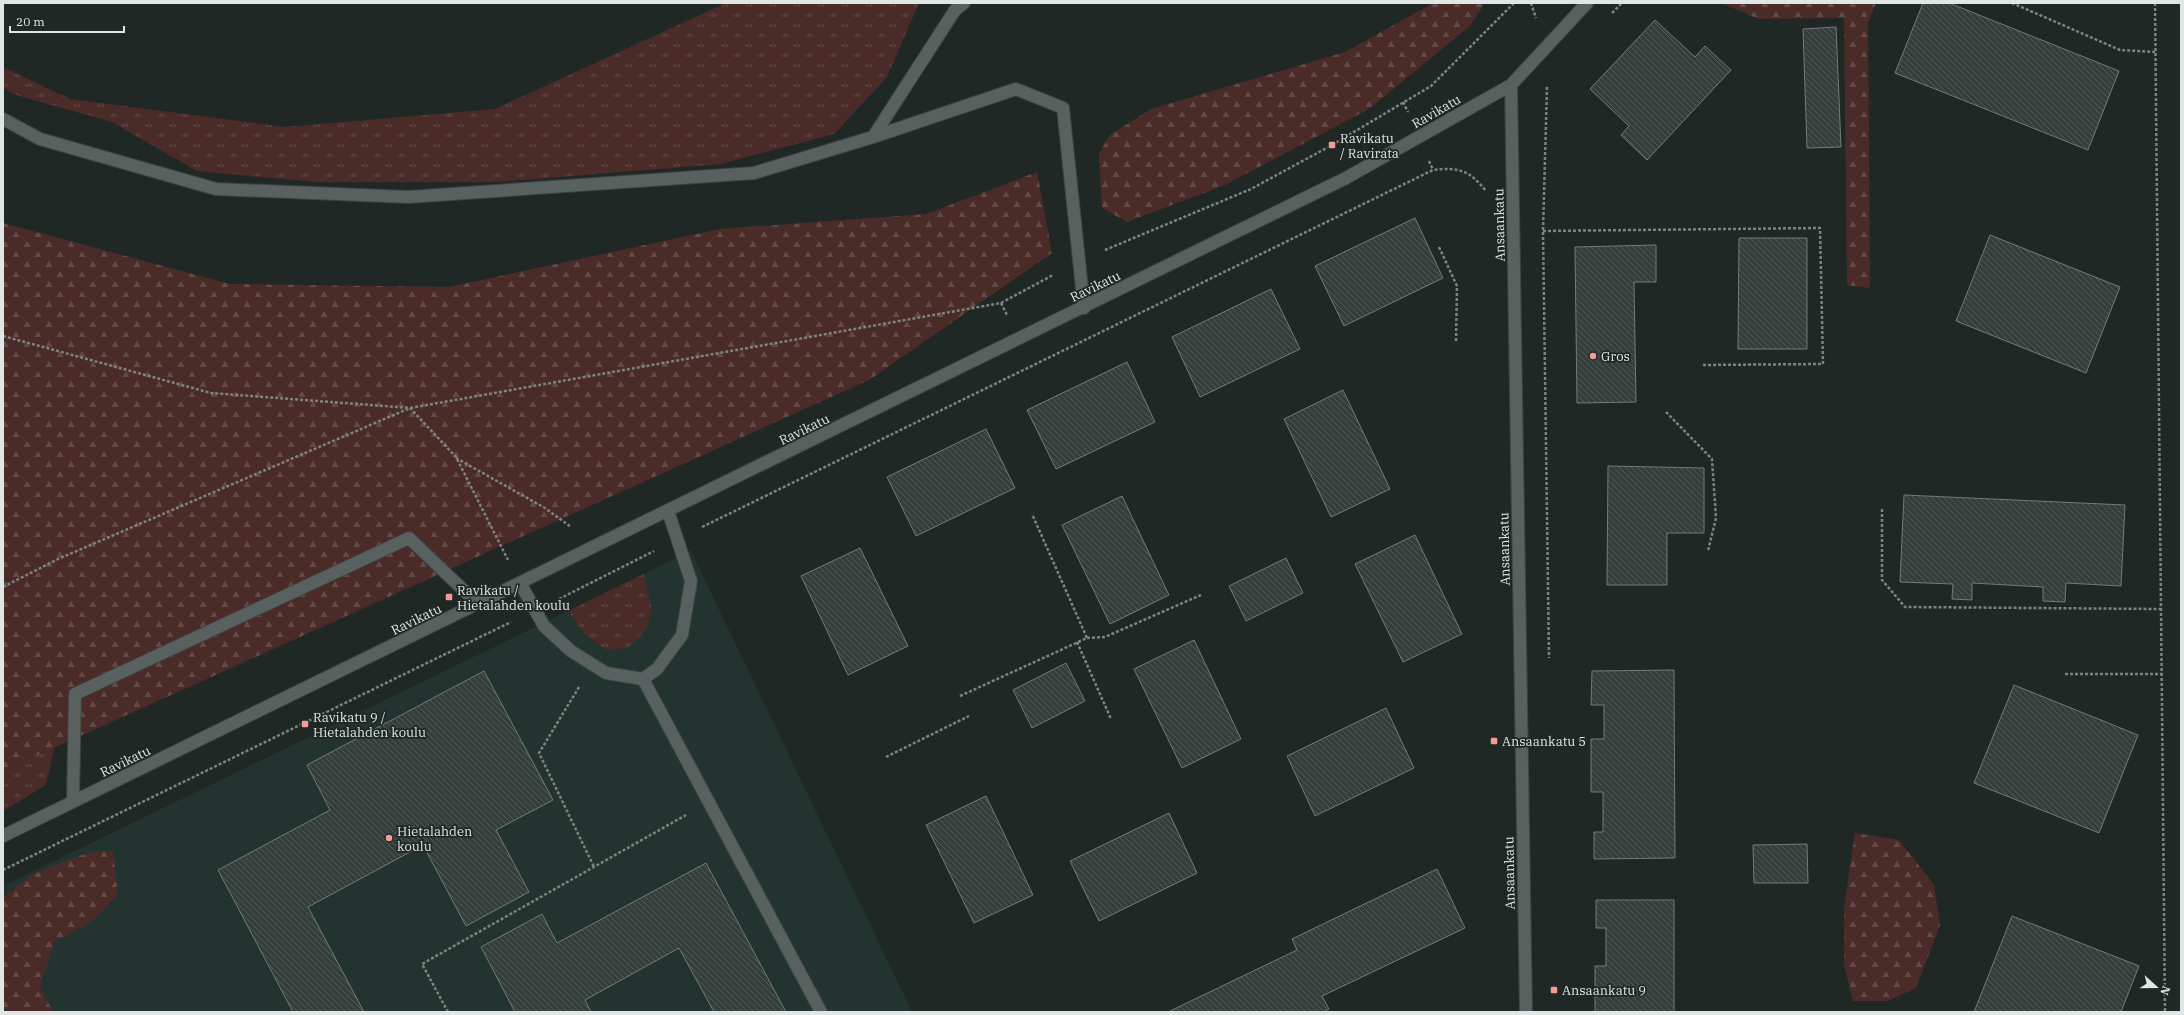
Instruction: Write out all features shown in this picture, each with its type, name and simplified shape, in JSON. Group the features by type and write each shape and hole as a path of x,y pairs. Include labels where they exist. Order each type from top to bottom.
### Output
{"street":[{"path":"873,137 954,10 964,3"},
{"name":"Ravikatu","path":"3,836 1084,308 1346,178 1511,85 1587,3"},
{"name":"Ansaankatu","path":"1511,85 1526,1012"},
{"path":"3,119 40,139 216,189 408,197 754,172 873,137 1016,89 1063,108 1084,308"},
{"path":"520,583 544,626 571,651 606,673 643,679 657,669 682,635 691,581 668,511"},
{"path":"73,801 74,694 409,538 478,604"},
{"path":"643,679 821,1012"}],"path":[{"path":"3,587 58,559 410,408 1001,303 1080,260 1251,189 1332,145 1431,86 1514,3"},
{"path":"2012,3 2120,50 2155,52"},
{"path":"2155,3 2165,1012"},
{"path":"1547,82 1543,231 1549,661"},
{"path":"3,870 1433,170 1452,168 1474,176 1492,198 1544,194"},
{"path":"1543,231 1820,228 1822,364 1701,365"},
{"path":"1439,247 1457,286 1456,342"},
{"path":"3,336 211,393 410,408 456,458 520,583"},
{"path":"1666,412 1712,459 1716,518 1708,551"},
{"path":"456,458 545,508 575,530 600,578"},
{"path":"1882,509 1882,580 1905,607 2161,609"},
{"path":"1032,514 1087,638"},
{"path":"960,696 1077,642 1087,638 1105,637 1201,595"},
{"path":"1077,642 1111,719"},
{"path":"592,664 540,753 594,867"},
{"path":"2065,674 2162,674"},
{"path":"886,757 969,716"},
{"path":"448,1012 422,964 709,802"}],"shaded area":[{"path":"691,551 912,1012 3,1012 3,886"}],"green space":[{"path":"726,3 919,3 887,77 834,134 721,164 496,182 317,182 197,171 112,122 16,95 3,88 3,67 70,99 285,127 495,109"},
{"path":"1433,3 1485,3 1470,26 1369,109 1225,185 1127,222 1102,208 1099,153 1110,135 1151,109 1345,52"},
{"path":"1721,3 1876,3 1868,23 1870,288 1847,285 1844,18 1759,19"},
{"path":"1037,172 1052,253 869,380 3,771 3,223 230,284 449,287 720,229 926,214"},
{"path":"644,574 652,610 646,630 628,648 606,650 584,633 568,611"},
{"path":"54,748 46,785 3,811 3,771"},
{"path":"1855,833 1899,840 1934,885 1940,925 1916,988 1888,1001 1853,1001 1844,965 1844,908"},
{"path":"95,851 113,851 118,896 91,922 54,942 40,987 53,1012 5,1012 3,1006 3,897 32,875 67,860"}],"building":[{"path":"1923,3 1949,3 2119,71 2088,150 1895,73"},
{"path":"1655,20 1695,57 1705,46 1731,70 1647,160 1621,135 1629,126 1590,89"},
{"path":"1836,27 1841,147 1807,148 1803,29"},
{"path":"1415,218 1443,278 1344,326 1315,266"},
{"path":"1990,235 2120,287 2086,373 1956,321"},
{"path":"1739,238 1807,238 1807,349 1738,349"},
{"path":"1656,245 1656,282 1634,282 1636,402 1577,403 1575,247"},
{"path":"1271,289 1300,349 1200,397 1172,337"},
{"path":"1127,362 1155,422 1056,469 1027,410"},
{"path":"1343,390 1390,489 1331,517 1284,419"},
{"path":"986,429 1015,488 916,536 887,477"},
{"path":"1608,466 1704,468 1704,533 1667,533 1667,585 1607,585"},
{"path":"1904,495 2125,505 2121,586 2066,583 2065,602 2043,601 2043,587 1972,583 1972,600 1952,599 1953,584 1900,582"},
{"path":"1122,496 1169,595 1110,624 1062,525"},
{"path":"1415,535 1462,634 1403,662 1355,564"},
{"path":"860,548 908,646 848,675 801,576"},
{"path":"1286,558 1303,593 1246,621 1229,586"},
{"path":"1194,640 1241,739 1182,768 1134,669"},
{"path":"1066,663 1085,701 1032,728 1013,690"},
{"path":"1674,670 1675,858 1594,859 1594,832 1603,832 1603,792 1591,792 1591,739 1604,739 1604,705 1591,705 1592,671"},
{"name":"Hietalahden koulu","path":"484,671 553,800 496,830 529,892 466,926 423,845 308,907 364,1012 293,1012 218,870 330,810 307,765"},
{"path":"2014,685 2138,735 2099,833 1974,783"},
{"path":"1386,708 1414,768 1315,816 1287,756"},
{"path":"986,796 1033,895 974,923 926,825"},
{"path":"1169,813 1197,873 1099,921 1070,861"},
{"path":"1807,844 1808,883 1754,883 1753,845"},
{"path":"706,863 786,1012 714,1012 679,948 585,1000 591,1012 515,1012 481,947 542,914 557,943"},
{"path":"1437,869 1465,928 1322,996 1329,1009 1323,1012 1168,1012 1297,950 1292,939"},
{"path":"1596,900 1674,900 1674,1012 1595,1012 1595,966 1606,966 1606,928 1596,928"},
{"path":"2012,916 2139,966 2121,1012 1974,1012"}],"place":[{"name":"Ravikatu / Ravirata","path":"1332,145"},
{"name":"Gros","path":"1593,356"},
{"name":"Ravikatu / Hietalahden koulu","path":"449,597"},
{"name":"Ravikatu 9 / Hietalahden koulu","path":"305,724"},
{"name":"Ansaankatu 5","path":"1494,741"},
{"name":"Hietalahden koulu","path":"389,838"},
{"name":"Ansaankatu 9","path":"1554,990"}]}
